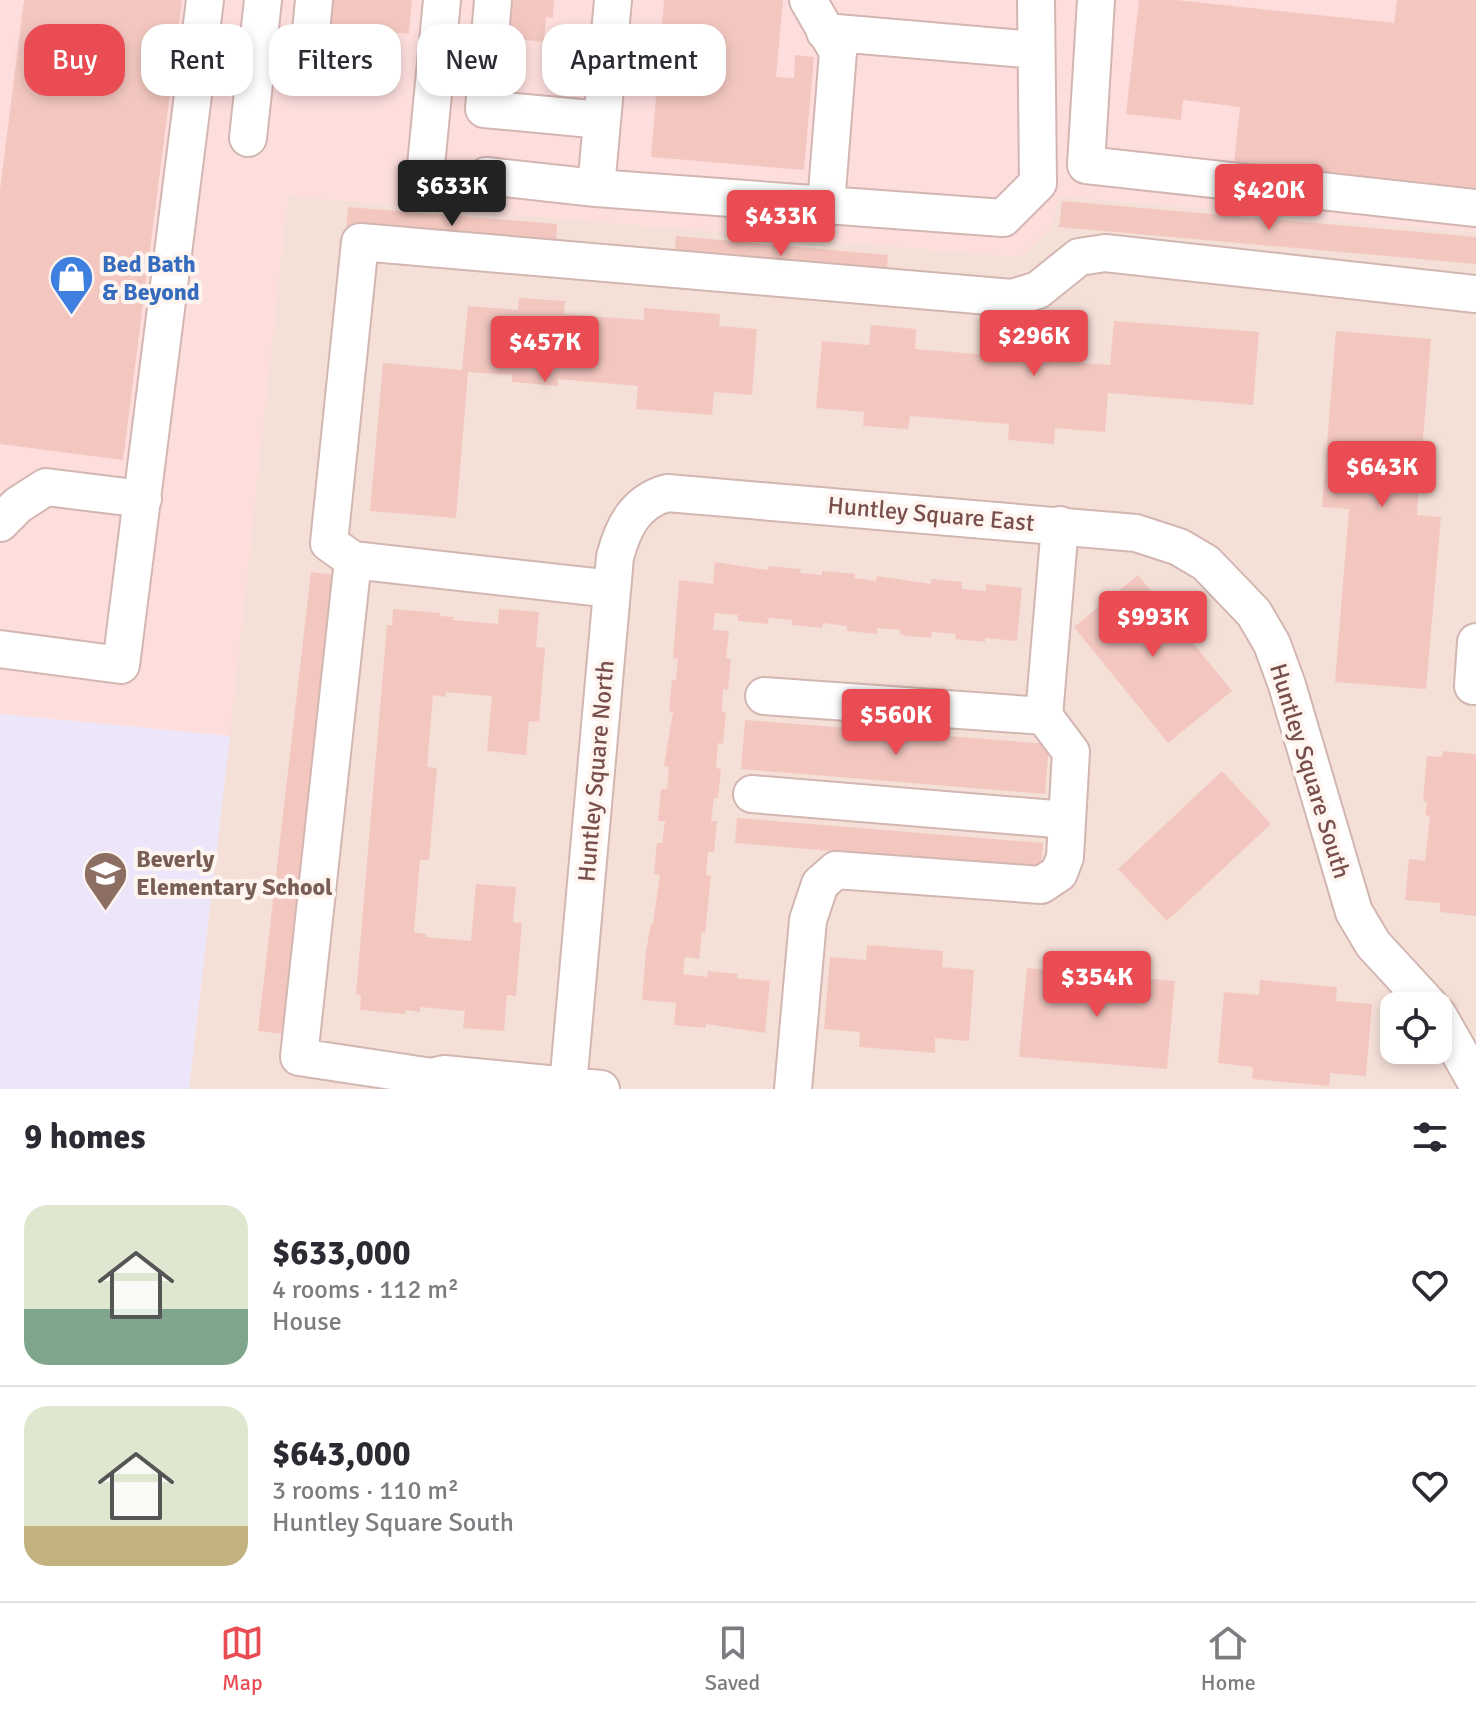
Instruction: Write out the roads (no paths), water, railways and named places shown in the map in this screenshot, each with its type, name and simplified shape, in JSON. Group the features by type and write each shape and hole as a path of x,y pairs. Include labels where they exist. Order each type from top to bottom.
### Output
{"street":[{"path":"0,649 121,665 205,0"},
{"path":"248,138 263,0"},
{"path":"312,24 314,0"},
{"path":"425,176 442,0"},
{"path":"493,0 484,109 602,120"},
{"path":"596,188 613,0"},
{"path":"808,0 838,52 826,205"},
{"path":"486,176 596,188 1003,218 1038,183 1036,0"},
{"path":"1096,0 1086,165 1476,208"},
{"path":"825,32 1036,50"},
{"path":"612,589 353,560 329,543 360,242 1012,298 1038,290 1079,257 1105,253 1476,294"},
{"path":"0,523 18,505 46,487 143,499"},
{"name":"Huntley Square East","path":"680,493 1136,533 1179,547"},
{"name":"Huntley Square North","path":"584,1088 612,589 621,536 631,516 641,504 653,497 680,493"},
{"path":"793,1089 808,920 820,884 836,870 1041,885 1059,873 1065,857 1071,752 1044,716 1060,525"},
{"name":"Huntley Square South","path":"1179,547 1206,563 1232,587 1254,613 1272,644 1354,912 1373,944 1417,992"},
{"path":"353,560 299,1057 429,1083 444,1074 584,1088"},
{"path":"1476,642 1473,686 1476,686"},
{"path":"764,696 1044,716"},
{"path":"752,794 1067,820"},
{"path":"1452,1018 1476,1025"},
{"path":"1452,1039 1476,1082"}],"place":[{"name":"Bed Bath & Beyond","path":"71,317"},
{"name":"Beverly Elementary School","path":"105,912"}]}
